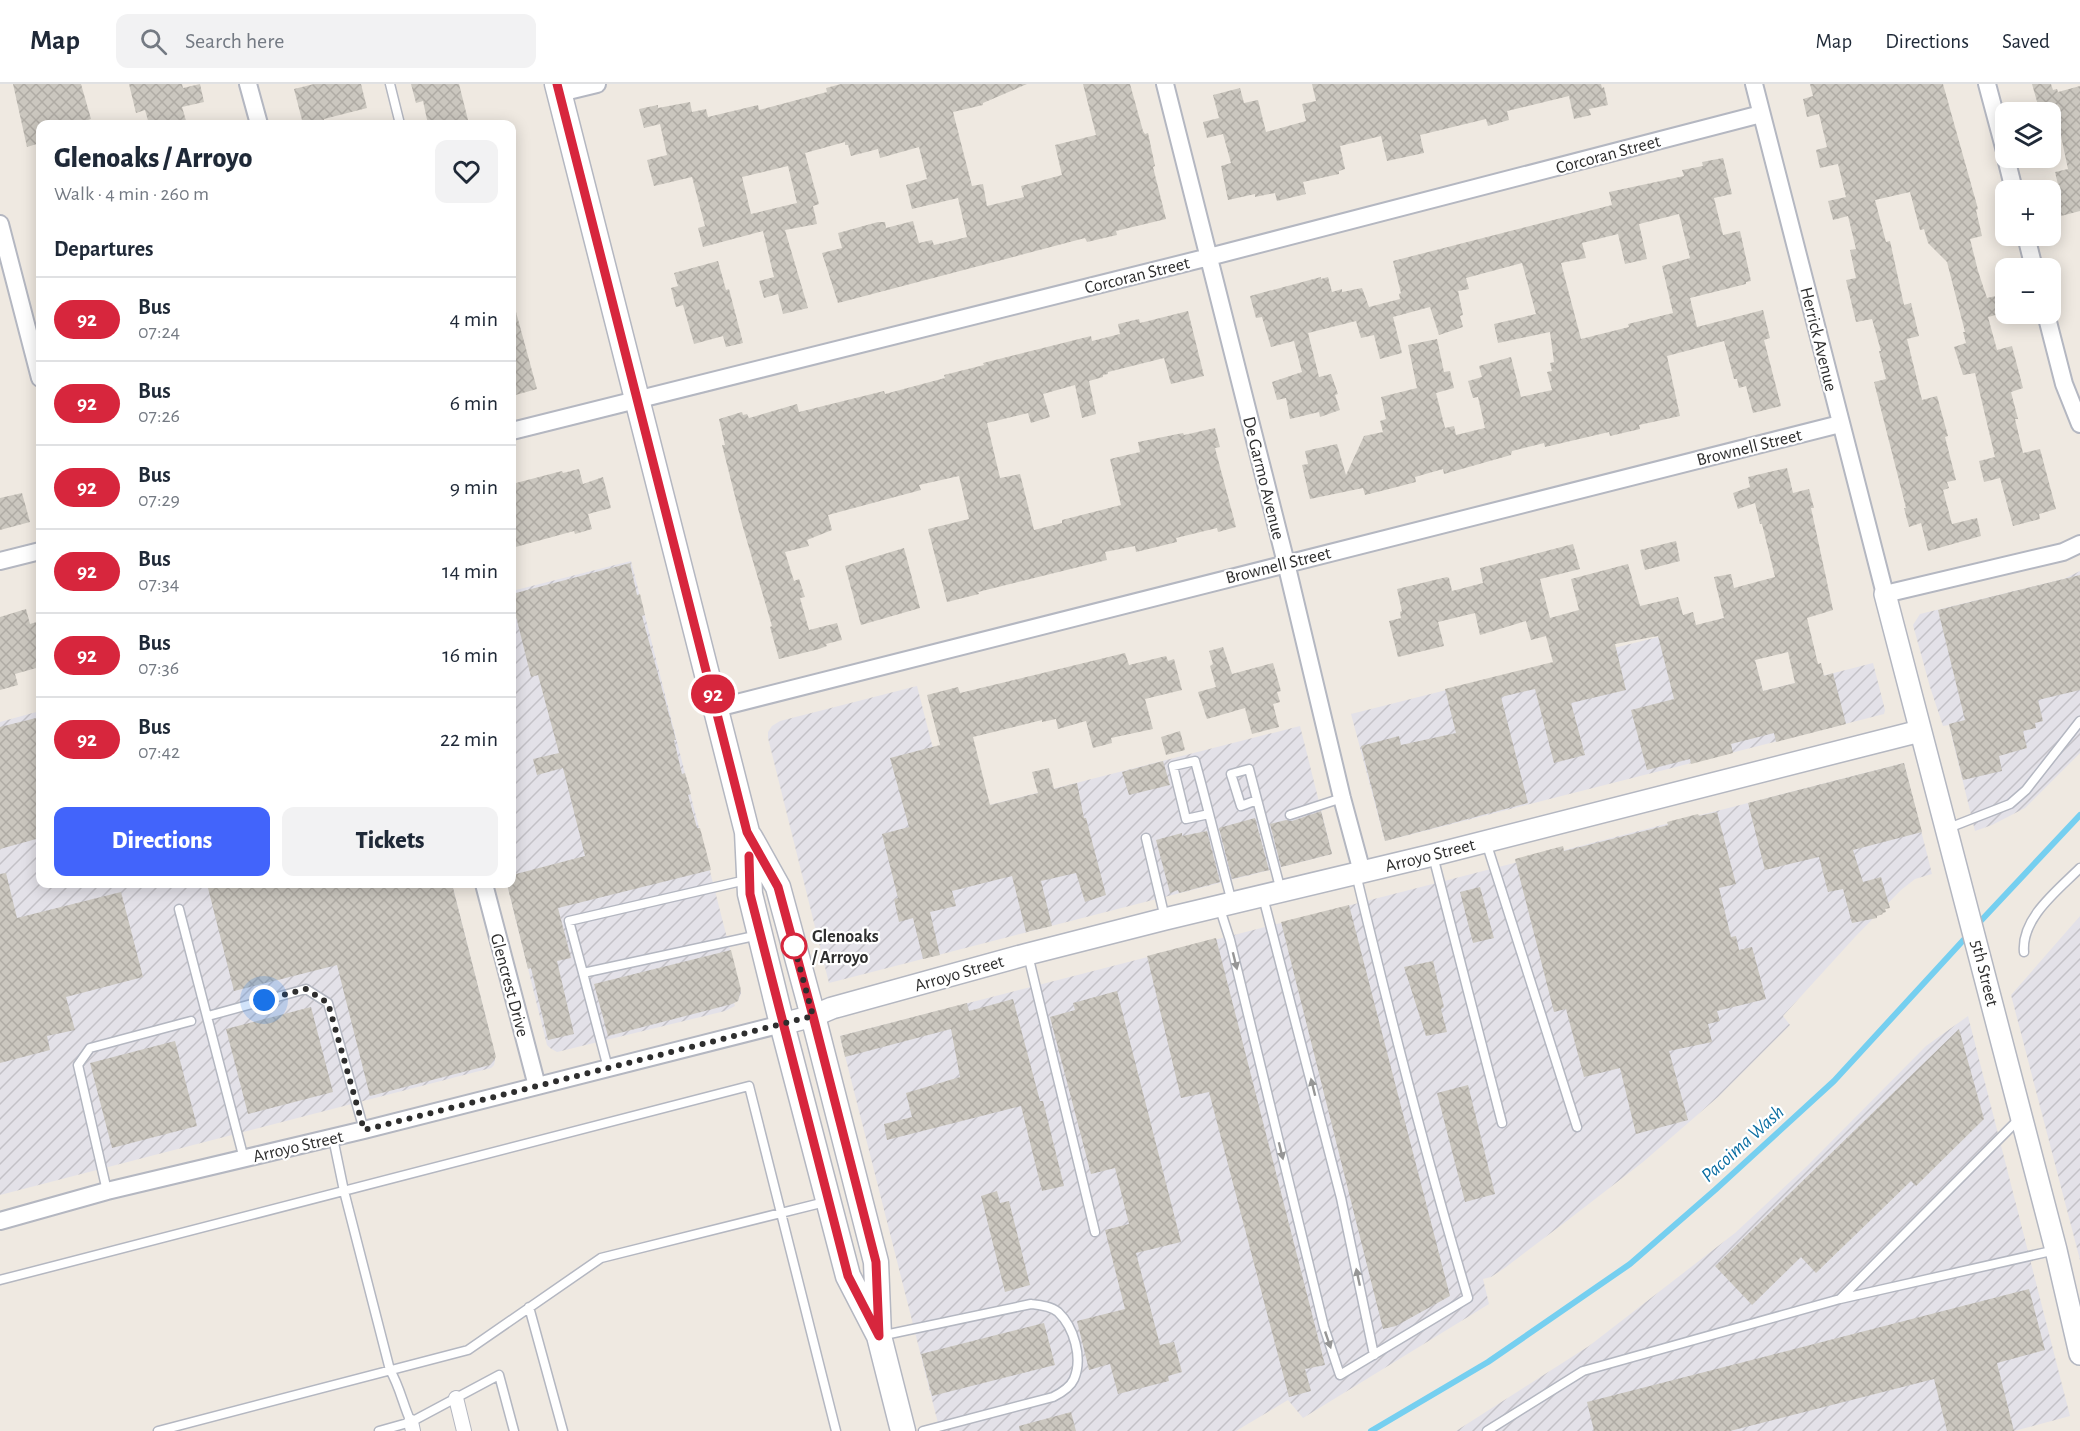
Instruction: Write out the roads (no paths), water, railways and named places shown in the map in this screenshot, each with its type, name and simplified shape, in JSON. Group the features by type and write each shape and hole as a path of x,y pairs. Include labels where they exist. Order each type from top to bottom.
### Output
{"main road":[{"path":"559,89 747,832 750,894 782,1024 848,1276 879,1336 906,1430"},
{"path":"747,832 778,887 813,1016 876,1262 879,1336"}],"street":[{"path":"248,84 258,120"},
{"path":"559,89 597,84"},
{"name":"De Garmo Avenue","path":"1165,84 1286,563 1359,872"},
{"name":"Herrick Avenue","path":"1754,84 1885,594"},
{"path":"1987,84 1995,114"},
{"name":"Corcoran Street","path":"516,430 1209,257 1761,114"},
{"path":"1,234 36,363"},
{"path":"2049,324 2064,384 2080,424"},
{"name":"Brownell Street","path":"717,708 1840,424"},
{"path":"1885,594 2063,552 2080,544"},
{"path":"0,561 36,552"},
{"name":"5th Street","path":"1885,594 2022,1117 2079,1348"},
{"name":"Arroyo Street","path":"0,1221 107,1191 333,1138 813,1016 832,1008 1165,919 1486,842 1920,731"},
{"name":"Glencrest Drive","path":"485,888 537,1086"},
{"path":"456,1398 464,1431"}],"lane":[{"path":"390,84 399,120"},
{"path":"1946,829 2010,804 2026,790 2080,721"},
{"path":"1209,814 1186,819 1173,766 1196,761 1209,814 1230,939 1324,1327 1340,1375 1468,1298 1433,1182 1373,953 1359,872"},
{"path":"1290,815 1342,798"},
{"path":"1257,801 1272,894 1374,1355"},
{"path":"1146,838 1165,919"},
{"path":"1486,842 1577,1127"},
{"path":"1433,855 1502,1123"},
{"path":"2024,952 2023,941 2028,927 2044,906 2080,868"},
{"path":"608,1068 569,921 750,879"},
{"path":"179,909 244,1159"},
{"path":"583,973 761,935"},
{"path":"1028,954 1095,1232"},
{"path":"208,1016 306,989 328,1003 364,1130"},
{"path":"107,1191 78,1065 90,1048 191,1021"},
{"path":"0,1280 749,1086 836,1431"},
{"path":"1840,1299 2022,1117"},
{"path":"333,1138 344,1191 390,1370 398,1383 403,1406 412,1427"},
{"path":"158,1431 468,1350 601,1258 829,1201"},
{"path":"1486,1431 1583,1371 1840,1299 2056,1250"},
{"path":"879,1336 1031,1304 1057,1311 1068,1324 1075,1342 1078,1366 1074,1380 1064,1391 1053,1397 906,1430"},
{"path":"529,1307 563,1431"},
{"path":"379,1431 412,1427 456,1398 499,1375 514,1431"}],"waterway":[{"name":"Pacoima Wash","path":"1976,926 2080,815"},
{"name":"Pacoima Wash","path":"1371,1431 1488,1362 1630,1264 1834,1081 1969,934"}],"place":[{"name":"Glenoaks / Arroyo","path":"794,946"}]}
